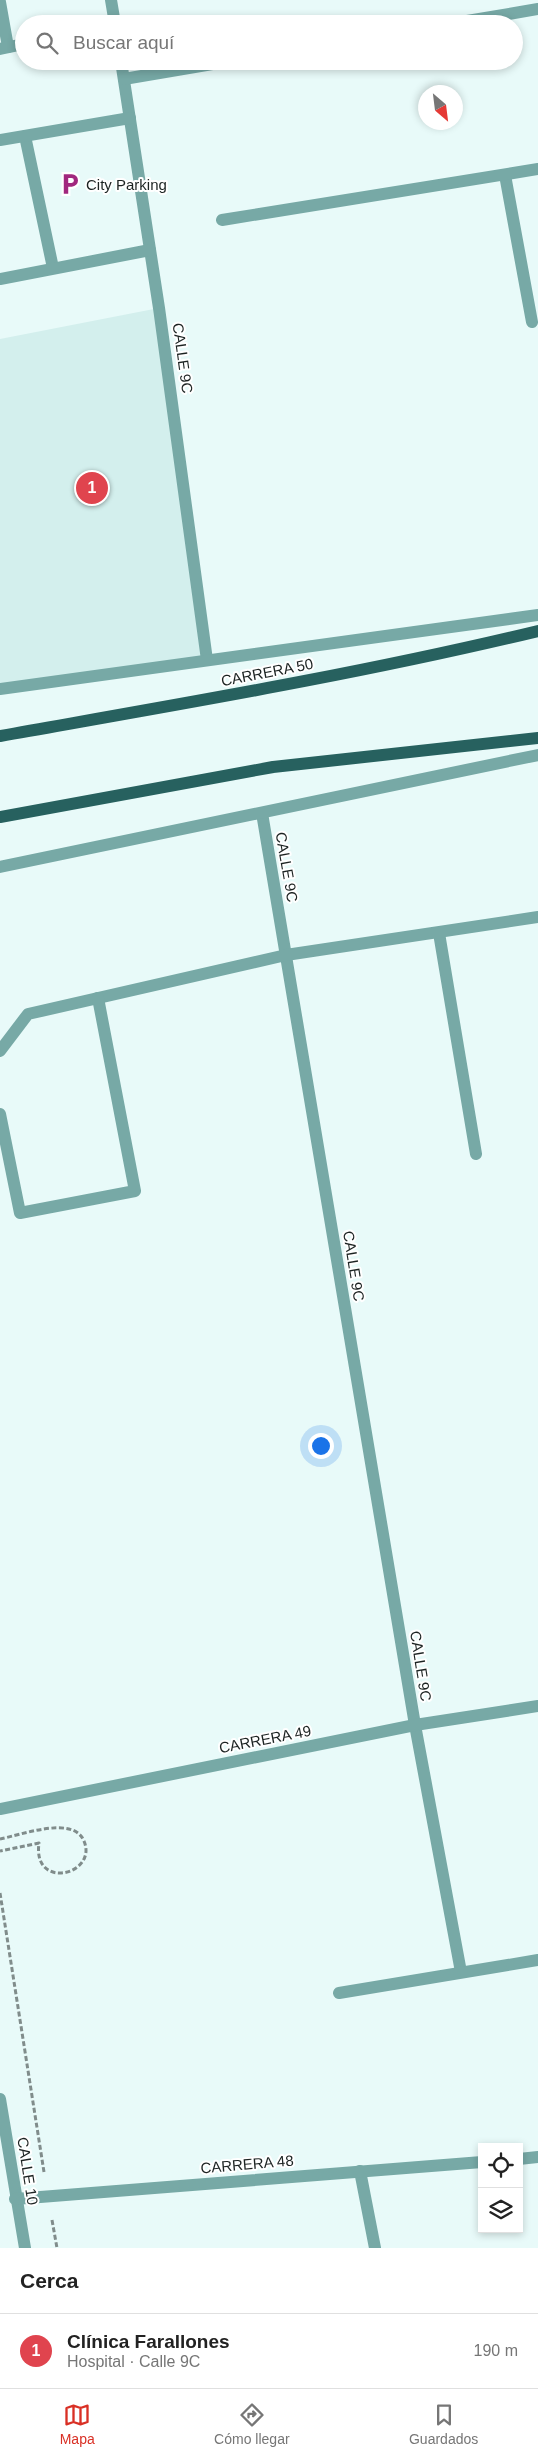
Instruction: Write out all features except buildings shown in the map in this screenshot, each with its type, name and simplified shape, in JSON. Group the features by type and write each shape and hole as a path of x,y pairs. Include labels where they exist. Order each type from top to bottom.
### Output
{"main road":[{"name":"CARRERA 50","path":"0,736 445,654 538,631"},
{"path":"0,817 273,767 538,738"}],"street":[{"path":"111,0 114,15"},
{"path":"0,2 4,48"},
{"path":"502,15 538,9"},
{"name":"CALLE 9C","path":"122,70 150,250 207,660"},
{"path":"124,79 177,70"},
{"path":"0,140 130,118"},
{"path":"25,136 53,268"},
{"path":"222,220 538,169"},
{"path":"505,175 532,322"},
{"path":"0,279 150,250"},
{"name":"CARRERA 50","path":"0,689 538,615"},
{"path":"4,868 538,755"},
{"name":"CALLE 9C","path":"262,813 414,1725 461,1972"},
{"path":"0,1051 28,1014 286,955 439,933 538,916"},
{"path":"439,933 476,1154"},
{"path":"0,1114 20,1213 135,1191 98,998"},
{"name":"CARRERA 49","path":"0,1808 414,1725 538,1706"},
{"path":"339,1993 538,1960"},
{"name":"CALLE 10","path":"0,2099 15,2198 25,2248"},
{"path":"523,2158 538,2157"},
{"name":"CARRERA 48","path":"15,2198 478,2162"},
{"path":"360,2171 375,2248"}],"path":[{"path":"0,1839 56,1827 68,1827 82,1837 86,1848 85,1856 78,1867 68,1873 53,1872 40,1860 38,1854 40,1843 0,1851"},
{"path":"0,1893 47,2196 57,2248"}],"shaded area":[{"path":"159,308 207,660 0,689 0,339"}],"place":[{"name":"City Parking","path":"70,184"},
{"name":"Clínica Farallones","path":"92,488"}]}
